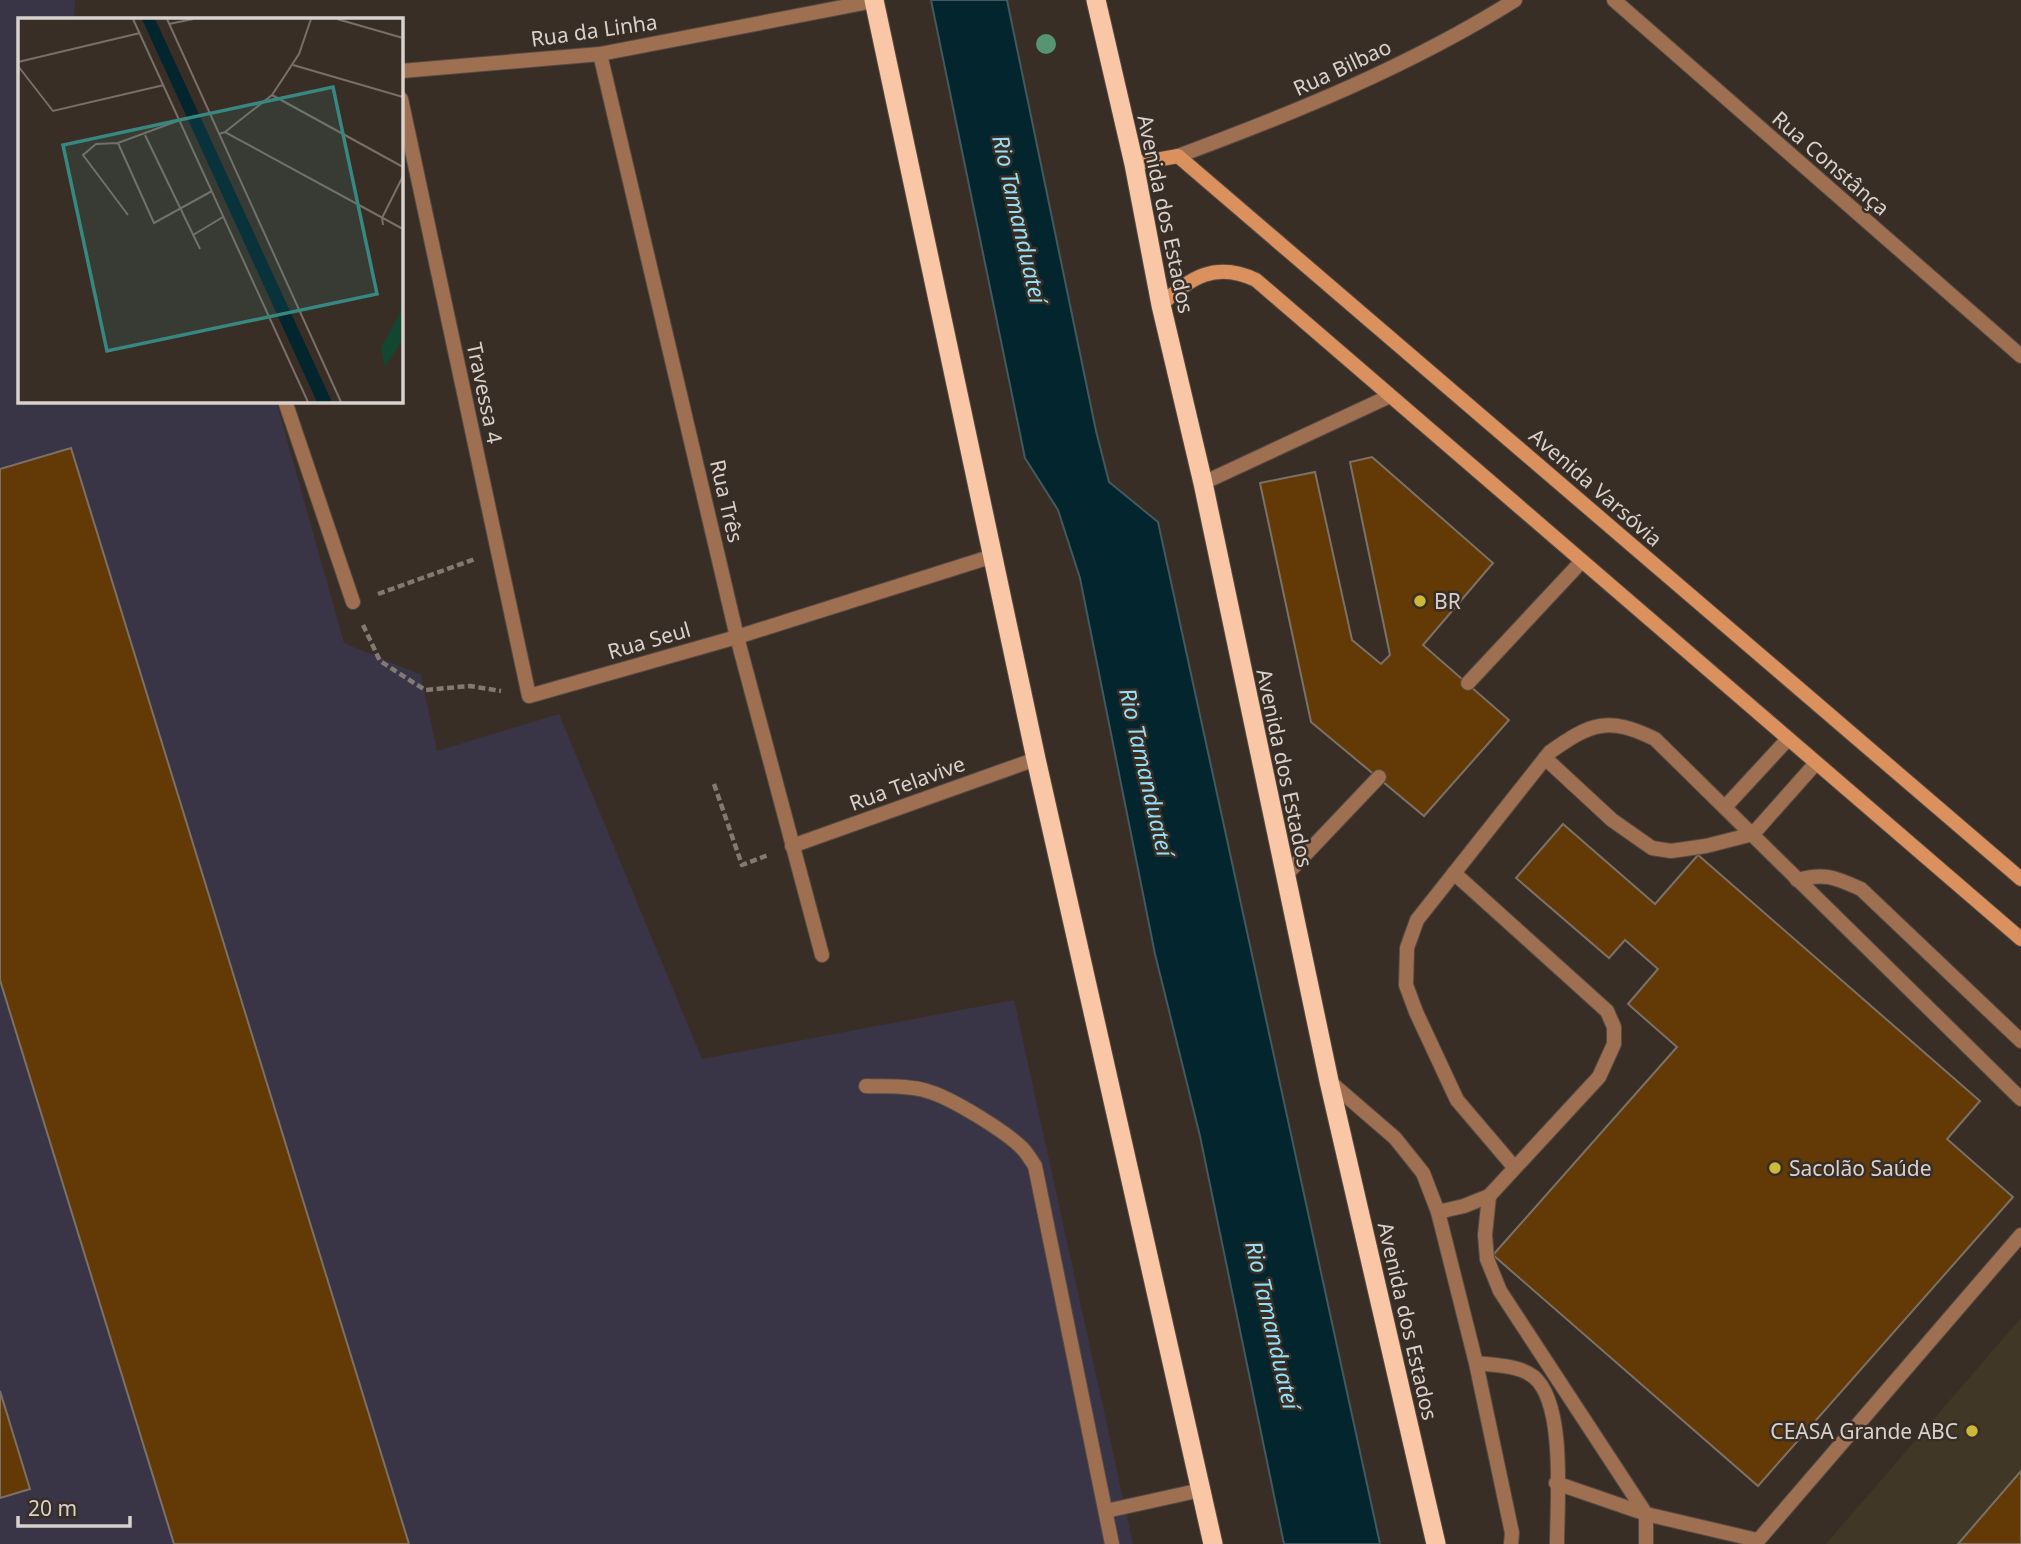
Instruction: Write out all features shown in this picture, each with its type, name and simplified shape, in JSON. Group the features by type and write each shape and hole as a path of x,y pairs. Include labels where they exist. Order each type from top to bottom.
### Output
{"highway":[{"path":"874,0 1035,759 1213,1544"},
{"name":"Avenida dos Estados","path":"1096,0 1134,164 1161,305 1203,483 1329,1082 1436,1544"}],"main road":[{"path":"1134,164 1178,156"},
{"name":"Avenida Varsóvia","path":"1178,156 2021,879"},
{"path":"1161,305 1196,277 1214,272 1245,275 1256,280 2021,939"}],"street":[{"name":"Rua da Linha","path":"402,71 600,54 874,0"},
{"name":"Rua Bilbao","path":"1178,156 1278,119 1393,68 1515,0"},
{"name":"Rua Constânça","path":"1614,0 2021,356"},
{"name":"Rua Três","path":"600,54 737,637 821,955"},
{"name":"Travessa 4","path":"402,104 529,696"},
{"path":"1203,483 1390,396"},
{"path":"285,402 353,602"},
{"name":"Rua Seul","path":"529,696 737,637 993,556"},
{"path":"1468,683 1582,561"},
{"path":"1514,1167 1457,1100 1406,985 1407,948 1418,920 1549,752 1578,732 1608,724 1632,728 1655,739 2021,1099"},
{"path":"1726,806 1788,739"},
{"path":"1545,758 1612,820 1652,848 1671,851 1706,846 1753,834 1816,762"},
{"name":"Rua Telavive","path":"792,846 1035,759"},
{"path":"1284,877 1379,777"},
{"path":"1438,1212 1489,1196 1599,1077 1614,1044 1614,1027 1607,1011 1454,873"},
{"path":"1797,880 1815,875 1838,879 1861,890 2021,1041"},
{"path":"1329,1082 1395,1138 1423,1173 1438,1212 1476,1363 1512,1532 1511,1544"},
{"path":"866,1087 927,1090 945,1097 1008,1136 1023,1148 1035,1166 1112,1544"},
{"path":"1489,1196 1485,1235 1487,1259 1500,1291 1646,1514 1646,1544"},
{"path":"1556,1483 1646,1514 1756,1542 2021,1235"},
{"path":"1476,1363 1515,1368 1533,1376 1549,1397 1556,1424 1557,1544"},
{"path":"1106,1511 1201,1490"}],"path":[{"path":"497,550 418,582 353,602 380,661 425,690 470,686 529,696"},
{"path":"715,784 743,865 792,846"}],"shaded area":[{"path":"0,0 75,0 74,18 18,18 18,402 276,402 344,643 421,675 437,751 559,714 702,1059 1014,1000 1133,1544 0,1544"},
{"name":"CEASA Grande ABC","path":"2021,1318 2021,1544 1826,1544"}],"water":[{"name":"Rio Tamanduateí","path":"931,0 1007,0 1096,431 1109,482 1158,522 1380,1544 1284,1544 1200,1136 1155,954 1080,578 1058,510 1025,458"}],"building":[{"path":"71,448 409,1544 174,1544 0,980 0,469"},
{"name":"BR","path":"1372,457 1493,563 1423,645 1509,720 1424,816 1311,722 1260,483 1315,472 1352,640 1381,664 1390,655 1350,462"},
{"name":"Sacolão Saúde","path":"1563,824 1655,904 1698,855 1980,1101 1947,1139 2013,1197 1758,1486 1493,1255 1677,1047 1628,1004 1658,969 1625,940 1609,958 1516,878"},
{"path":"0,1391 30,1489 0,1498"},
{"path":"2021,1471 2021,1544 1958,1544"}],"place":[{"name":"BR","path":"1420,601"},
{"name":"Sacolão Saúde","path":"1775,1168"},
{"name":"CEASA Grande ABC","path":"1972,1431"}]}
